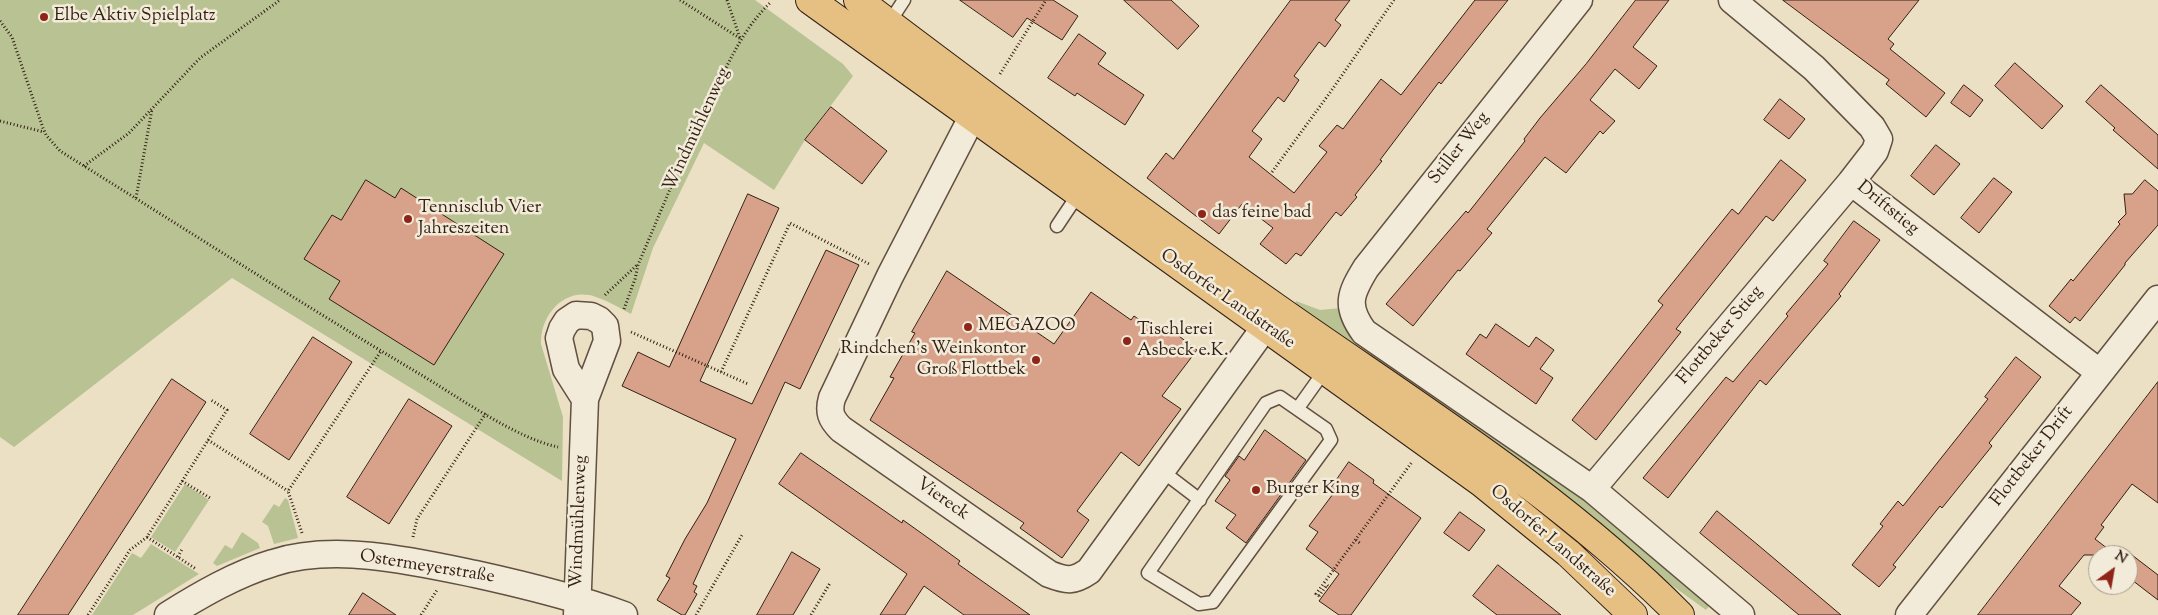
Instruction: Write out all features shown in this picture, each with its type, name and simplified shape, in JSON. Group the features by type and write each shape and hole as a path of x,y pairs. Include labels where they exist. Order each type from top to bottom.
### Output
{"main road":[{"name":"Osdorfer Landstraße","path":"810,0 984,97"},
{"name":"Osdorfer Landstraße","path":"858,0 984,97 1084,185 1272,318 1498,462 1580,523 1649,584 1680,615"},
{"name":"Osdorfer Landstraße","path":"1272,318 1325,370 1482,483 1568,553 1633,615"}],"street":[{"name":"Stiller Weg","path":"1579,0 1366,268 1354,288 1350,303 1355,320 1364,332 1592,489"},
{"name":"Driftstieg","path":"1732,0 1814,68 1872,127 1879,139 1875,151 1851,182 2099,372"},
{"name":"Viereck","path":"984,97 920,234 890,276 832,398 829,410 832,420 841,429 1049,574 1063,580 1077,579 1089,571 1272,318"},
{"name":"Flottbeker Stieg","path":"1592,489 1851,182"},
{"name":"Flottbeker Drift","path":"1909,615 2158,299"},
{"path":"585,399 566,368 559,338 567,321 576,315 591,316"},
{"name":"Windmühlenweg","path":"577,607 585,399 607,342 605,326 591,316"},
{"path":"1592,489 1741,615"},
{"name":"Ostermeyerstraße","path":"168,615 218,587 273,562 309,556 357,555 408,561 522,584 577,607 624,615"}],"lane":[{"path":"889,23 904,0"},
{"path":"1057,226 1084,185"},
{"path":"1298,408 1325,370"},
{"path":"1280,397 1298,408 1326,429 1331,440 1213,602 1199,604 1148,573 1266,403 1280,397"},
{"path":"1162,471 1200,500"}],"path":[{"path":"84,166 129,133 200,58 280,0"},
{"path":"680,0 740,38"},
{"path":"727,0 740,38"},
{"path":"984,97 1046,0"},
{"path":"1272,172 1335,86 1394,0"},
{"name":"Windmühlenweg","path":"622,313 635,279 638,265 704,112 740,38 754,18 770,3"},
{"path":"0,21 12,37 45,132 60,151 381,351 530,437 546,444 561,447"},
{"path":"136,198 152,108"},
{"path":"0,121 45,132"},
{"path":"721,372 790,223 890,276"},
{"name":"Windmühlenweg","path":"591,316 597,302 638,265"},
{"path":"627,332 634,333 748,384"},
{"path":"288,491 381,351"},
{"path":"88,615 130,550 147,537 227,410 211,400"},
{"path":"408,561 417,519 486,413"},
{"path":"208,440 288,491 309,556"},
{"path":"1329,587 1327,585 1319,596 1316,594 1413,460"},
{"path":"182,480 210,498"},
{"path":"696,615 742,535"},
{"path":"147,537 202,572 218,587"},
{"path":"1356,540 1361,544"},
{"path":"178,557 182,549"},
{"path":"811,615 830,583"},
{"path":"421,615 440,586"}],"green space":[{"path":"0,0 755,0 843,64 853,76 805,140 774,190 704,143 653,248 631,314 605,300 585,295 565,299 550,313 542,333 541,344 563,417 562,481 232,278 14,447 0,437"},
{"path":"1296,301 1320,310 1341,308 1563,479 1713,601 1706,610 1663,579 1598,522 1531,468 1295,304"},
{"path":"185,484 209,500 175,552 151,537"},
{"path":"285,498 288,500 298,538 274,544 268,526 262,522 274,504 279,507"},
{"path":"242,532 258,543 260,548 217,566 213,563 225,545 232,549"},
{"path":"151,544 199,574 133,615 92,615 132,553 141,558"}],"building":[{"path":"960,0 1053,0 1078,16 1062,40 1027,18 1013,37"},
{"path":"1124,0 1171,0 1199,26 1178,49"},
{"path":"1291,0 1350,0 1335,20 1341,25 1325,47 1319,42 1294,76 1299,80 1284,102 1278,97 1252,131 1262,139 1249,157 1294,193 1327,152 1319,146 1337,125 1343,129 1381,79 1401,95 1475,0 1508,0 1441,84 1439,82 1355,195 1357,197 1341,216 1336,212 1301,256 1296,253 1286,264 1260,244 1273,228 1242,204 1219,234 1147,178 1166,153 1173,159"},
{"path":"1636,0 1669,0 1633,47 1657,66 1639,89 1615,69 1590,100 1615,121 1603,134 1600,131 1566,173 1545,157 1487,229 1492,233 1460,271 1458,270 1413,326 1386,304 1466,211 1468,213 1525,141 1524,139 1540,118 1586,64"},
{"path":"1783,0 1919,0 1888,39 1894,44 1890,49 1945,93 1926,117 1886,84 1889,80"},
{"path":"1079,34 1106,53 1098,64 1144,95 1125,125 1077,93 1075,96 1048,78"},
{"path":"2015,63 2063,106 2042,129 1995,86"},
{"path":"1964,85 1983,100 1970,117 1951,103"},
{"path":"2101,85 2158,135 2158,169 2113,130 2115,128 2086,102"},
{"path":"1780,99 1805,119 1789,139 1764,120"},
{"path":"831,107 887,151 862,184 805,140"},
{"path":"1936,145 1960,164 1934,195 1911,176"},
{"path":"1781,160 1806,180 1773,221 1766,216 1676,329 1681,332 1596,440 1572,420 1663,305 1658,301 1732,209 1738,214"},
{"path":"1994,178 2012,192 1979,233 1961,218"},
{"path":"366,180 395,198 401,188 504,254 434,365 329,299 340,281 304,259 332,215 341,220"},
{"path":"2145,180 2158,191 2158,225 2125,263 2080,321 2075,317 2070,323 2049,306 2071,279 2073,281 2120,224 2118,222 2126,214 2124,194 2132,194"},
{"path":"748,194 779,208 700,381 752,404 826,250 859,265 800,389 785,382 693,584 697,586 694,592 697,594 685,615 682,615 657,600 670,578 666,576 685,539 707,503 736,439 622,386 638,352 669,367"},
{"path":"1854,221 1880,240 1839,294 1841,296 1766,385 1760,380 1668,498 1643,478 1726,377 1733,382 1788,316 1786,314 1828,264 1824,261"},
{"path":"947,271 1054,344 1091,292 1131,320 1134,316 1160,334 1166,326 1197,350 1162,396 1181,409 1139,466 1121,452 1077,511 1089,520 1062,558 1020,528 1024,523 870,420 894,378 890,377 915,333 912,332"},
{"path":"1496,324 1529,347 1536,337 1554,350 1540,369 1553,378 1536,404 1466,354 1480,334 1486,338"},
{"path":"313,337 352,362 289,460 250,434"},
{"path":"2016,357 2041,377 1989,443 1992,446 1942,508 1940,506 1893,565 1896,567 1879,587 1852,565 1883,526 1880,524 1898,501 1903,506 1988,399 1985,397"},
{"path":"172,379 206,402 68,615 18,615"},
{"path":"2158,382 2158,503 2132,484 2101,525 2104,527 2095,539 2103,545 2088,545 2088,555 2084,555 2059,586 2081,603 2071,615 1978,615"},
{"path":"409,399 452,426 389,524 347,497"},
{"name":"Burger King","path":"1265,430 1306,460 1246,543 1226,528 1236,515 1215,501 1230,480 1225,476 1239,456 1244,460"},
{"path":"801,453 902,523 903,520 960,561 958,564 1030,615 964,615 924,586 905,615 880,615 907,574 779,484"},
{"path":"1349,462 1374,480 1373,483 1421,518 1351,615 1339,615 1319,601 1339,574 1306,549 1318,532 1309,526 1333,494 1329,491"},
{"path":"1717,511 1841,615 1799,615 1700,533"},
{"path":"1460,512 1485,530 1469,551 1444,533"},
{"path":"792,552 820,569 793,615 757,615"},
{"path":"2138,560 2158,575 2158,600 2138,585"},
{"path":"1498,565 1561,615 1497,615 1473,596"},
{"path":"363,593 396,615 349,615"}],"place":[{"name":"Elbe Aktiv Spielplatz","path":"44,17"},
{"name":"das feine bad","path":"1202,214"},
{"name":"Tennisclub Vier Jahreszeiten","path":"408,219"},
{"name":"MEGAZOO","path":"968,327"},
{"name":"Tischlerei Asbeck e.K.","path":"1127,341"},
{"name":"Rindchen's Weinkontor Groß Flottbek","path":"1036,360"},
{"name":"Burger King","path":"1256,490"}]}
